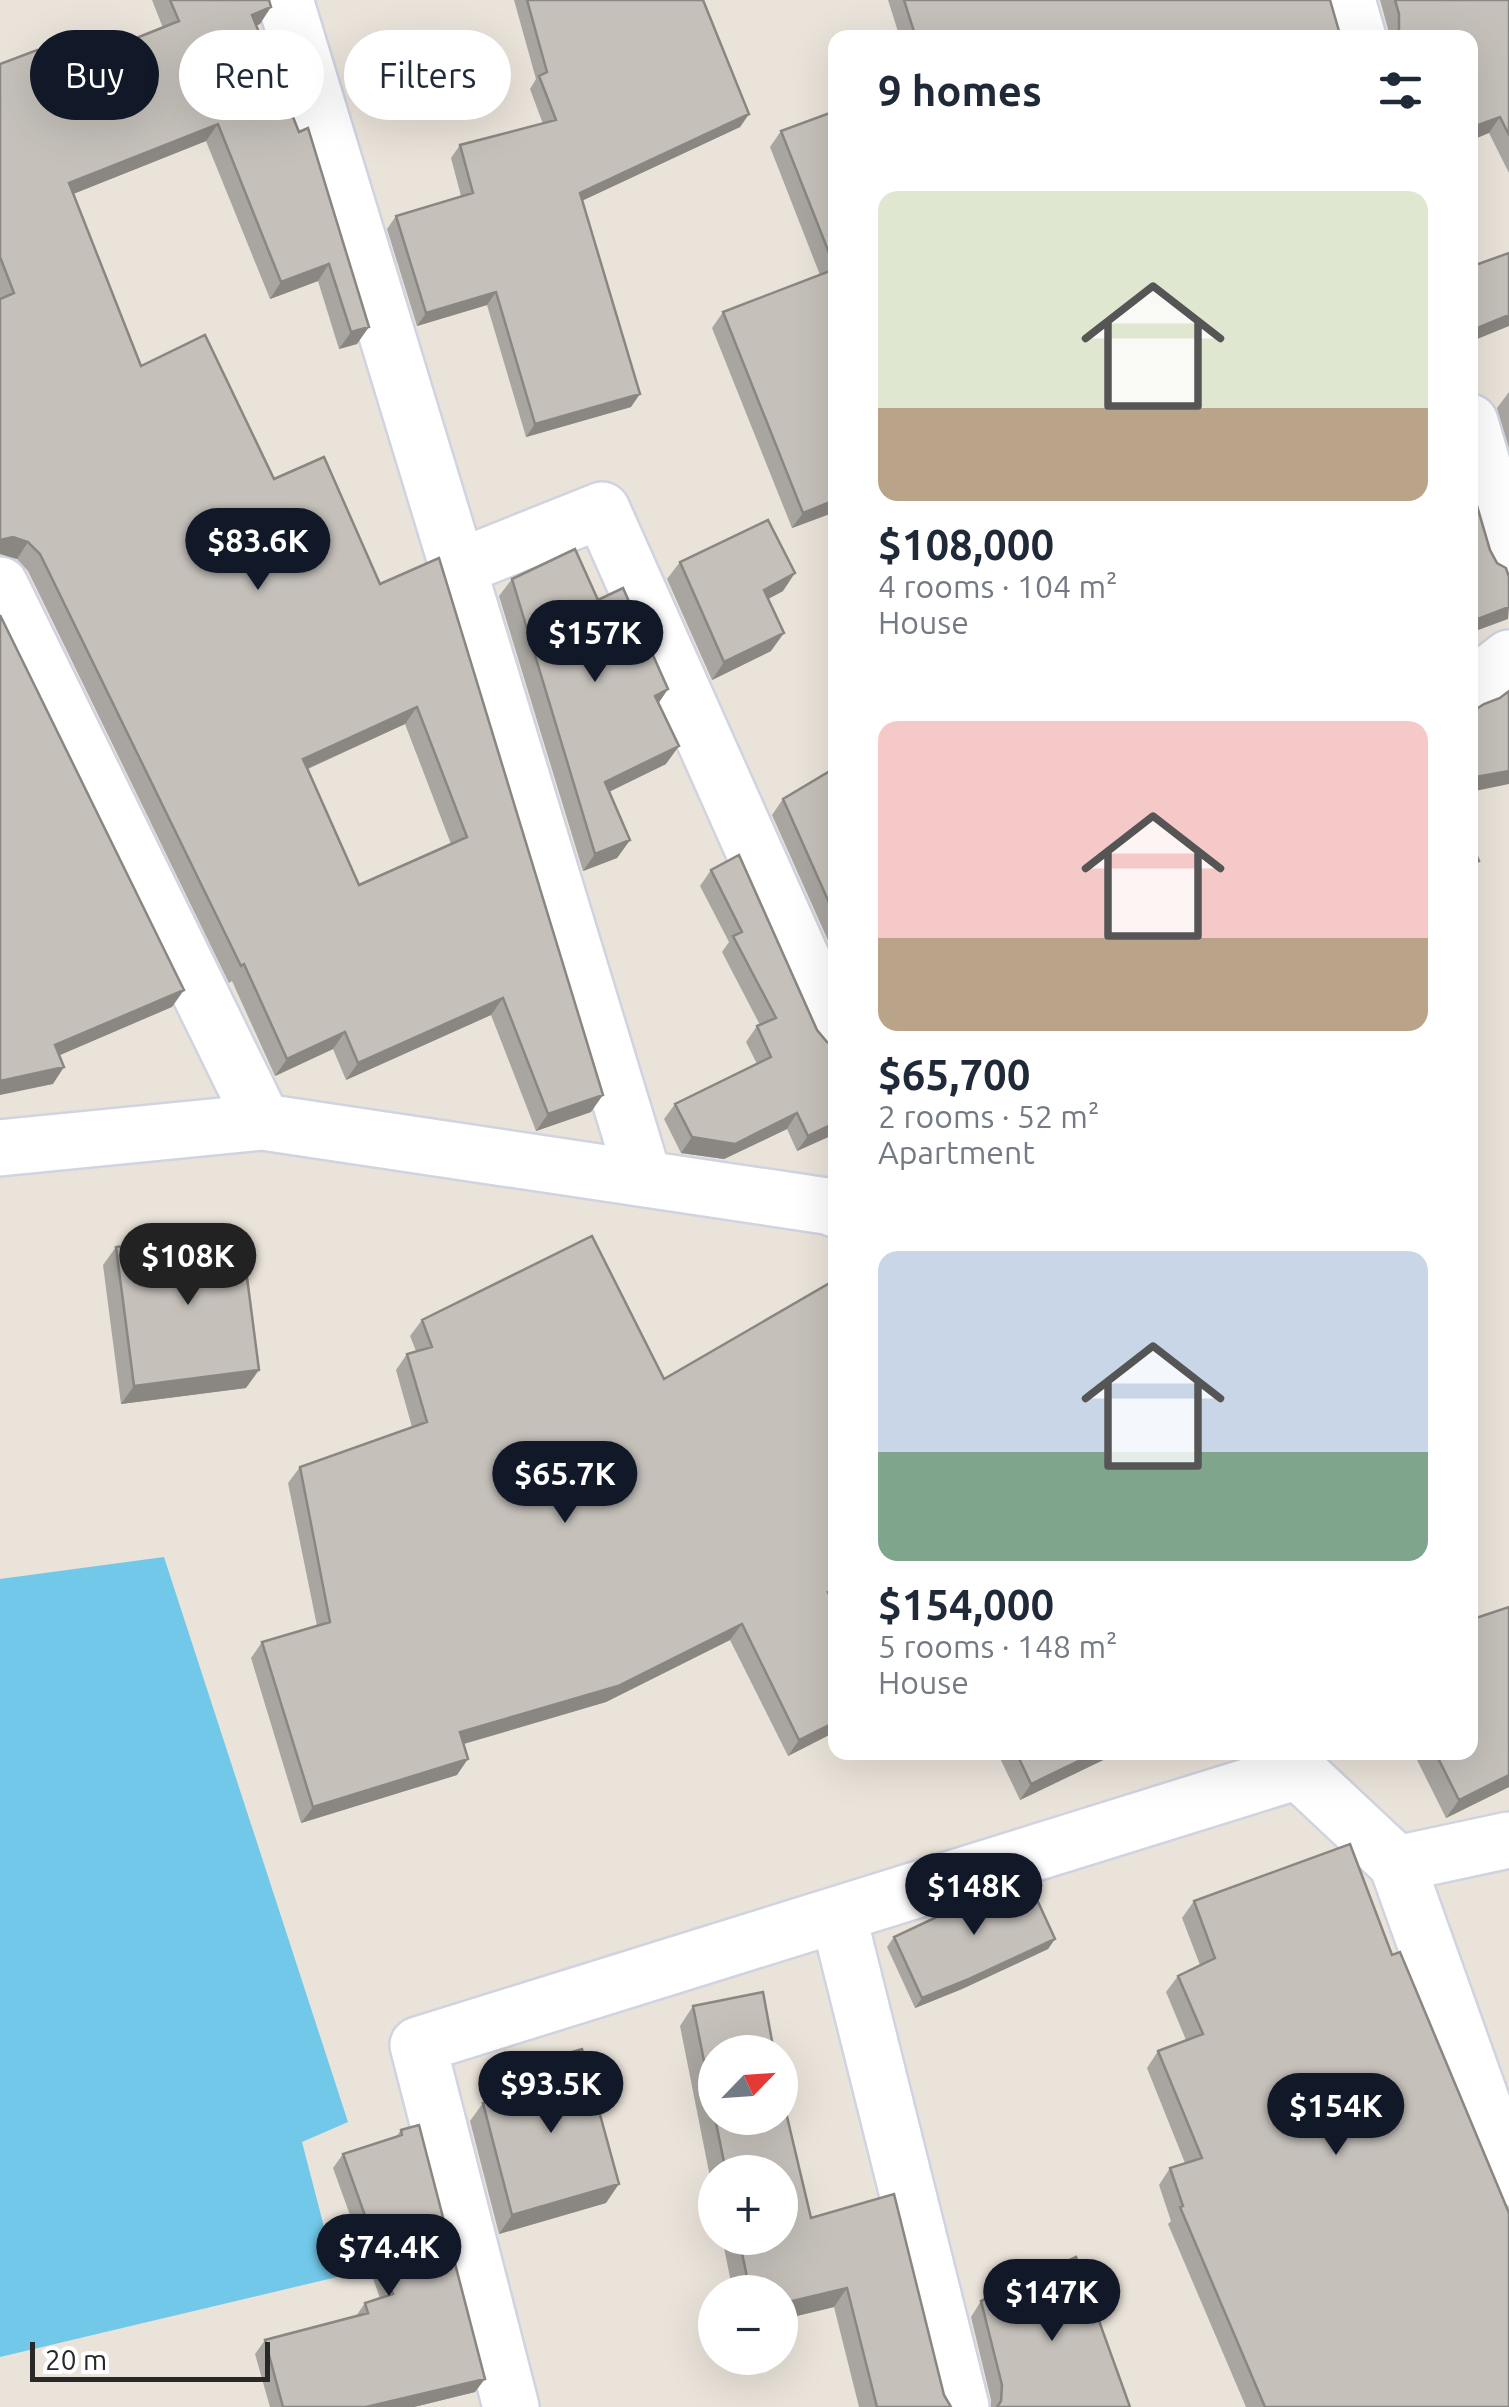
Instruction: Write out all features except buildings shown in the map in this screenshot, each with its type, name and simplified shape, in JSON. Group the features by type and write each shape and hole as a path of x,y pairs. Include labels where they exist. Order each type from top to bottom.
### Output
{"street":[{"path":"285,0 644,1179"},
{"path":"1347,0 1356,30"},
{"path":"1478,449 1509,556"},
{"path":"458,568 602,510 828,1017"},
{"path":"0,584 263,1122"},
{"path":"1478,682 1509,658"},
{"path":"0,1148 263,1122 828,1205"},
{"path":"511,2407 418,2045 838,1915 1290,1762 1397,1864 1509,2178"},
{"path":"1397,1864 1509,1840"},
{"path":"838,1915 961,2407"}],"water":[{"path":"164,1557 348,2122 302,2142 337,2277 0,2357 0,1579"}]}
